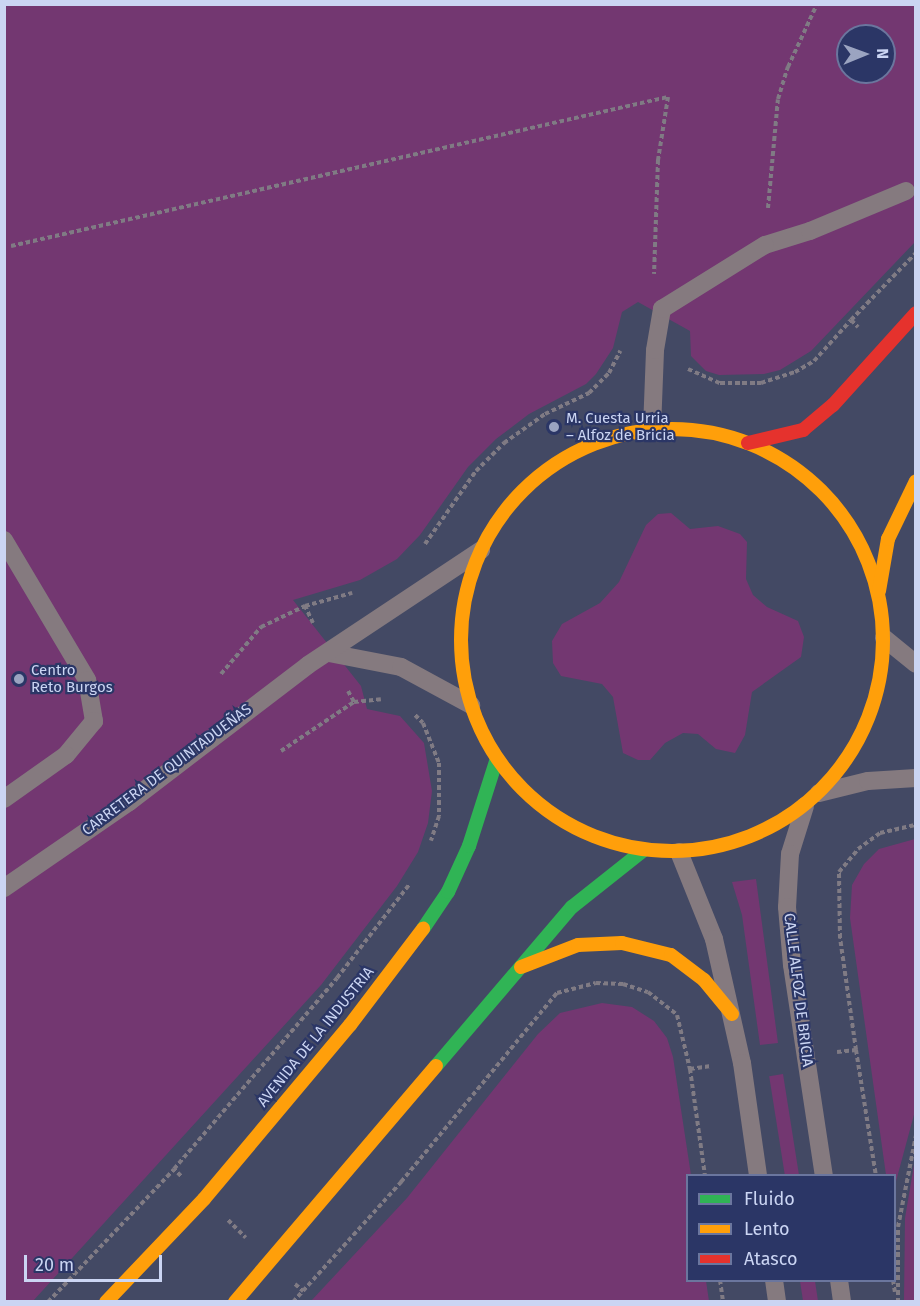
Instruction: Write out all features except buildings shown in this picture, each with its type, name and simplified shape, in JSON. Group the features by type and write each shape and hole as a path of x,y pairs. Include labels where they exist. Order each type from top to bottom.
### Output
{"main road":[{"path":"748,443 803,430 833,405 915,313"},
{"path":"652,429 713,432 748,443 793,467 831,502 861,544 878,593 884,638 878,689 861,736 819,793 805,806 745,839 679,852 644,850 600,840 561,820 526,792 497,758 471,705 461,653 465,601 481,550 509,507 546,471 590,445 652,429"},
{"path":"878,593 888,539 915,481"},
{"name":"AVENIDA DE LA INDUSTRIA","path":"106,1302 219,1180 350,1025 428,923 448,892 469,846 497,758"},
{"path":"235,1302 572,907 644,850"},
{"path":"519,967 578,945 622,943 671,956 704,980 732,1014"}],"street":[{"path":"652,429 655,350 662,309 765,245 810,231 906,191"},
{"path":"4,540 87,680 94,722 66,755 4,799"},
{"name":"CARRETERA DE QUINTADUEÑAS","path":"4,888 129,802 246,710 379,615 438,582 481,550"},
{"path":"884,638 915,664"},
{"path":"329,652 401,667 471,705"},
{"path":"819,793 868,781 915,778"},
{"name":"CALLE ALFOZ DE BRICIA","path":"805,806 790,854 787,907 824,1174"},
{"path":"679,852 714,939 732,1014 758,1174"},
{"path":"774,1282 777,1302"},
{"path":"839,1282 842,1302"}],"path":[{"path":"765,245 778,99 788,67 817,4"},
{"path":"11,246 668,97 653,238 654,279 662,309"},
{"path":"851,320 915,253"},
{"path":"221,674 261,627 305,606"},
{"path":"281,751 354,702"},
{"path":"876,1174 840,938 840,872 858,849 880,834 915,825"},
{"path":"806,1055 856,1050"},
{"path":"690,1069 705,1174"},
{"path":"897,1302 898,1227 915,1135"},
{"path":"48,1302 174,1169"},
{"path":"720,1282 723,1302"},
{"path":"893,1282 897,1302"},
{"path":"293,1302 303,1291"}],"shaded area":[{"path":"5,5 915,5 915,242 811,351 780,370 764,374 719,375 706,371 691,356 690,331 638,302 622,312 613,348 596,374 586,384 529,414 496,439 468,467 420,535 397,559 360,580 293,600 361,686 367,709 400,716 424,743 432,791 428,823 418,852 397,886 321,985 33,1301 5,1302"},
{"path":"671,513 690,529 718,526 740,534 747,542 746,579 753,595 767,607 798,621 804,637 801,657 752,692 745,735 735,753 716,749 698,734 683,733 665,743 650,760 638,760 623,753 613,697 602,684 561,676 553,663 552,641 562,624 600,603 619,582 646,525 658,514"},
{"path":"915,839 915,1111 896,1181 896,1174 886,1174 850,918 852,885 864,864 879,849"},
{"path":"756,879 778,1043 760,1045 742,915 732,882"},
{"path":"602,1003 632,1007 654,1021 667,1038 673,1057 691,1174 686,1174 686,1282 706,1282 709,1301 311,1301 407,1198 538,1034 560,1013"},
{"path":"783,1074 799,1174 785,1174 769,1076"},
{"path":"915,1159 915,1301 904,1301 905,1218"},
{"path":"800,1282 815,1282 818,1301 803,1301"}],"traffic: fast":[{"path":"423,929 448,892 469,846 497,758"},
{"path":"436,1066 572,907 644,850"}],"traffic: slow":[{"path":"672,429 713,434 753,446 789,465 821,491 847,523 866,559 878,599 883,640 878,681 866,721 847,757 821,789 789,815 753,834 713,846 672,851 631,846 591,834 555,815 523,789 497,757 478,721 466,681 461,640 466,599 478,559 497,523 523,491 555,465 591,446 631,434 672,429"},
{"path":"879,591 888,539 916,481"},
{"path":"106,1302 204,1199 350,1025 423,929"},
{"path":"521,967 578,945 622,943 671,955 704,980 732,1014"},
{"path":"235,1302 436,1066"}],"traffic: jam":[{"path":"748,443 803,430 833,405 916,313"}],"place":[{"name":"M. Cuesta Urria – Alfoz de Bricia","path":"554,427"},
{"name":"Centro Reto Burgos","path":"19,679"}]}
